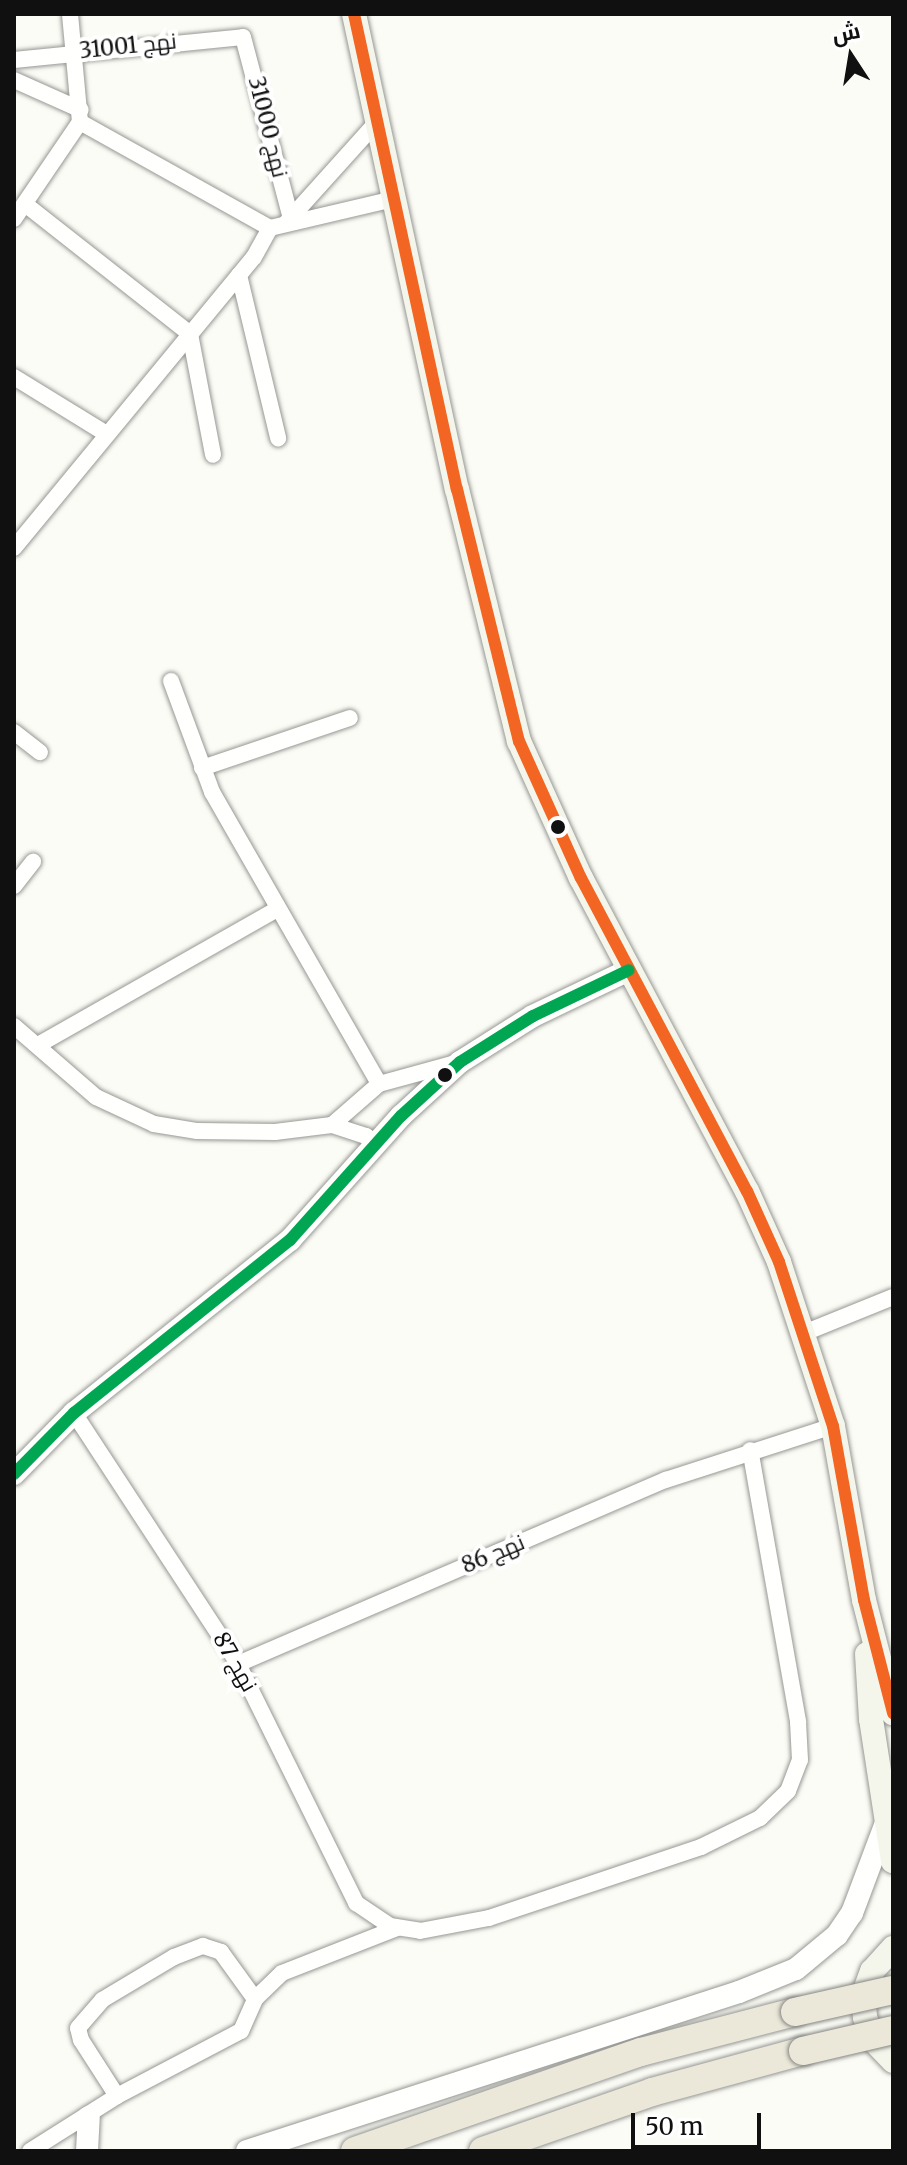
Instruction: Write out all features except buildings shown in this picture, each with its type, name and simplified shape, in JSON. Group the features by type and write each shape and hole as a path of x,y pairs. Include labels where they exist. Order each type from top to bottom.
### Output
{"highway":[{"path":"355,2151 641,2052 893,1990"},
{"path":"483,2151 652,2092 893,2030"}],"main road":[{"path":"354,14 463,519 519,741 555,826 753,1203 804,1333 833,1426 864,1600 893,1713"},
{"path":"864,1600 871,1719 893,1861"},
{"path":"893,1930 887,1953 864,1993 865,2017 873,2040 893,2061"}],"street":[{"path":"14,219 80,116 70,14"},
{"name":"نهج 31001","path":"14,60 243,37"},
{"name":"نهج 31000","path":"243,37 280,225"},
{"path":"14,80 280,225 394,199"},
{"path":"14,548 105,433 280,225 378,121"},
{"path":"25,204 190,334 213,455"},
{"path":"239,275 278,438"},
{"path":"14,377 105,433"},
{"path":"171,681 202,768 276,910 379,1084"},
{"path":"202,768 350,718"},
{"path":"14,732 40,752"},
{"path":"14,886 33,862"},
{"path":"38,1045 276,910"},
{"path":"14,1474 74,1413 290,1240 376,1146 460,1062 533,1016 629,970"},
{"path":"14,1026 96,1097 154,1124 264,1132 332,1125 366,1136 376,1146"},
{"path":"332,1125 379,1084 460,1062"},
{"path":"804,1333 893,1297"},
{"name":"نهج 87","path":"74,1413 238,1664 348,1891 377,1920 397,1928"},
{"name":"نهج 86","path":"238,1664 666,1480 750,1450 833,1426"},
{"path":"30,2151 89,2117 117,2096 241,2031 255,1999 282,1973 397,1928 438,1931 463,1925 701,1847 760,1818 788,1791 800,1760 798,1721 750,1450"},
{"path":"247,2151 739,1992 796,1969 837,1935 852,1913 887,1820"},
{"path":"117,2096 78,2028 102,2000 174,1957 203,1946 221,1952 255,1999"},
{"path":"87,2151 89,2117"}],"transit line":[{"path":"354,14 457,489 519,741 581,878 747,1191 779,1262 833,1426 864,1600 893,1713"},
{"path":"14,1474 74,1413 290,1240 401,1116 460,1062 533,1016 629,970"}]}
